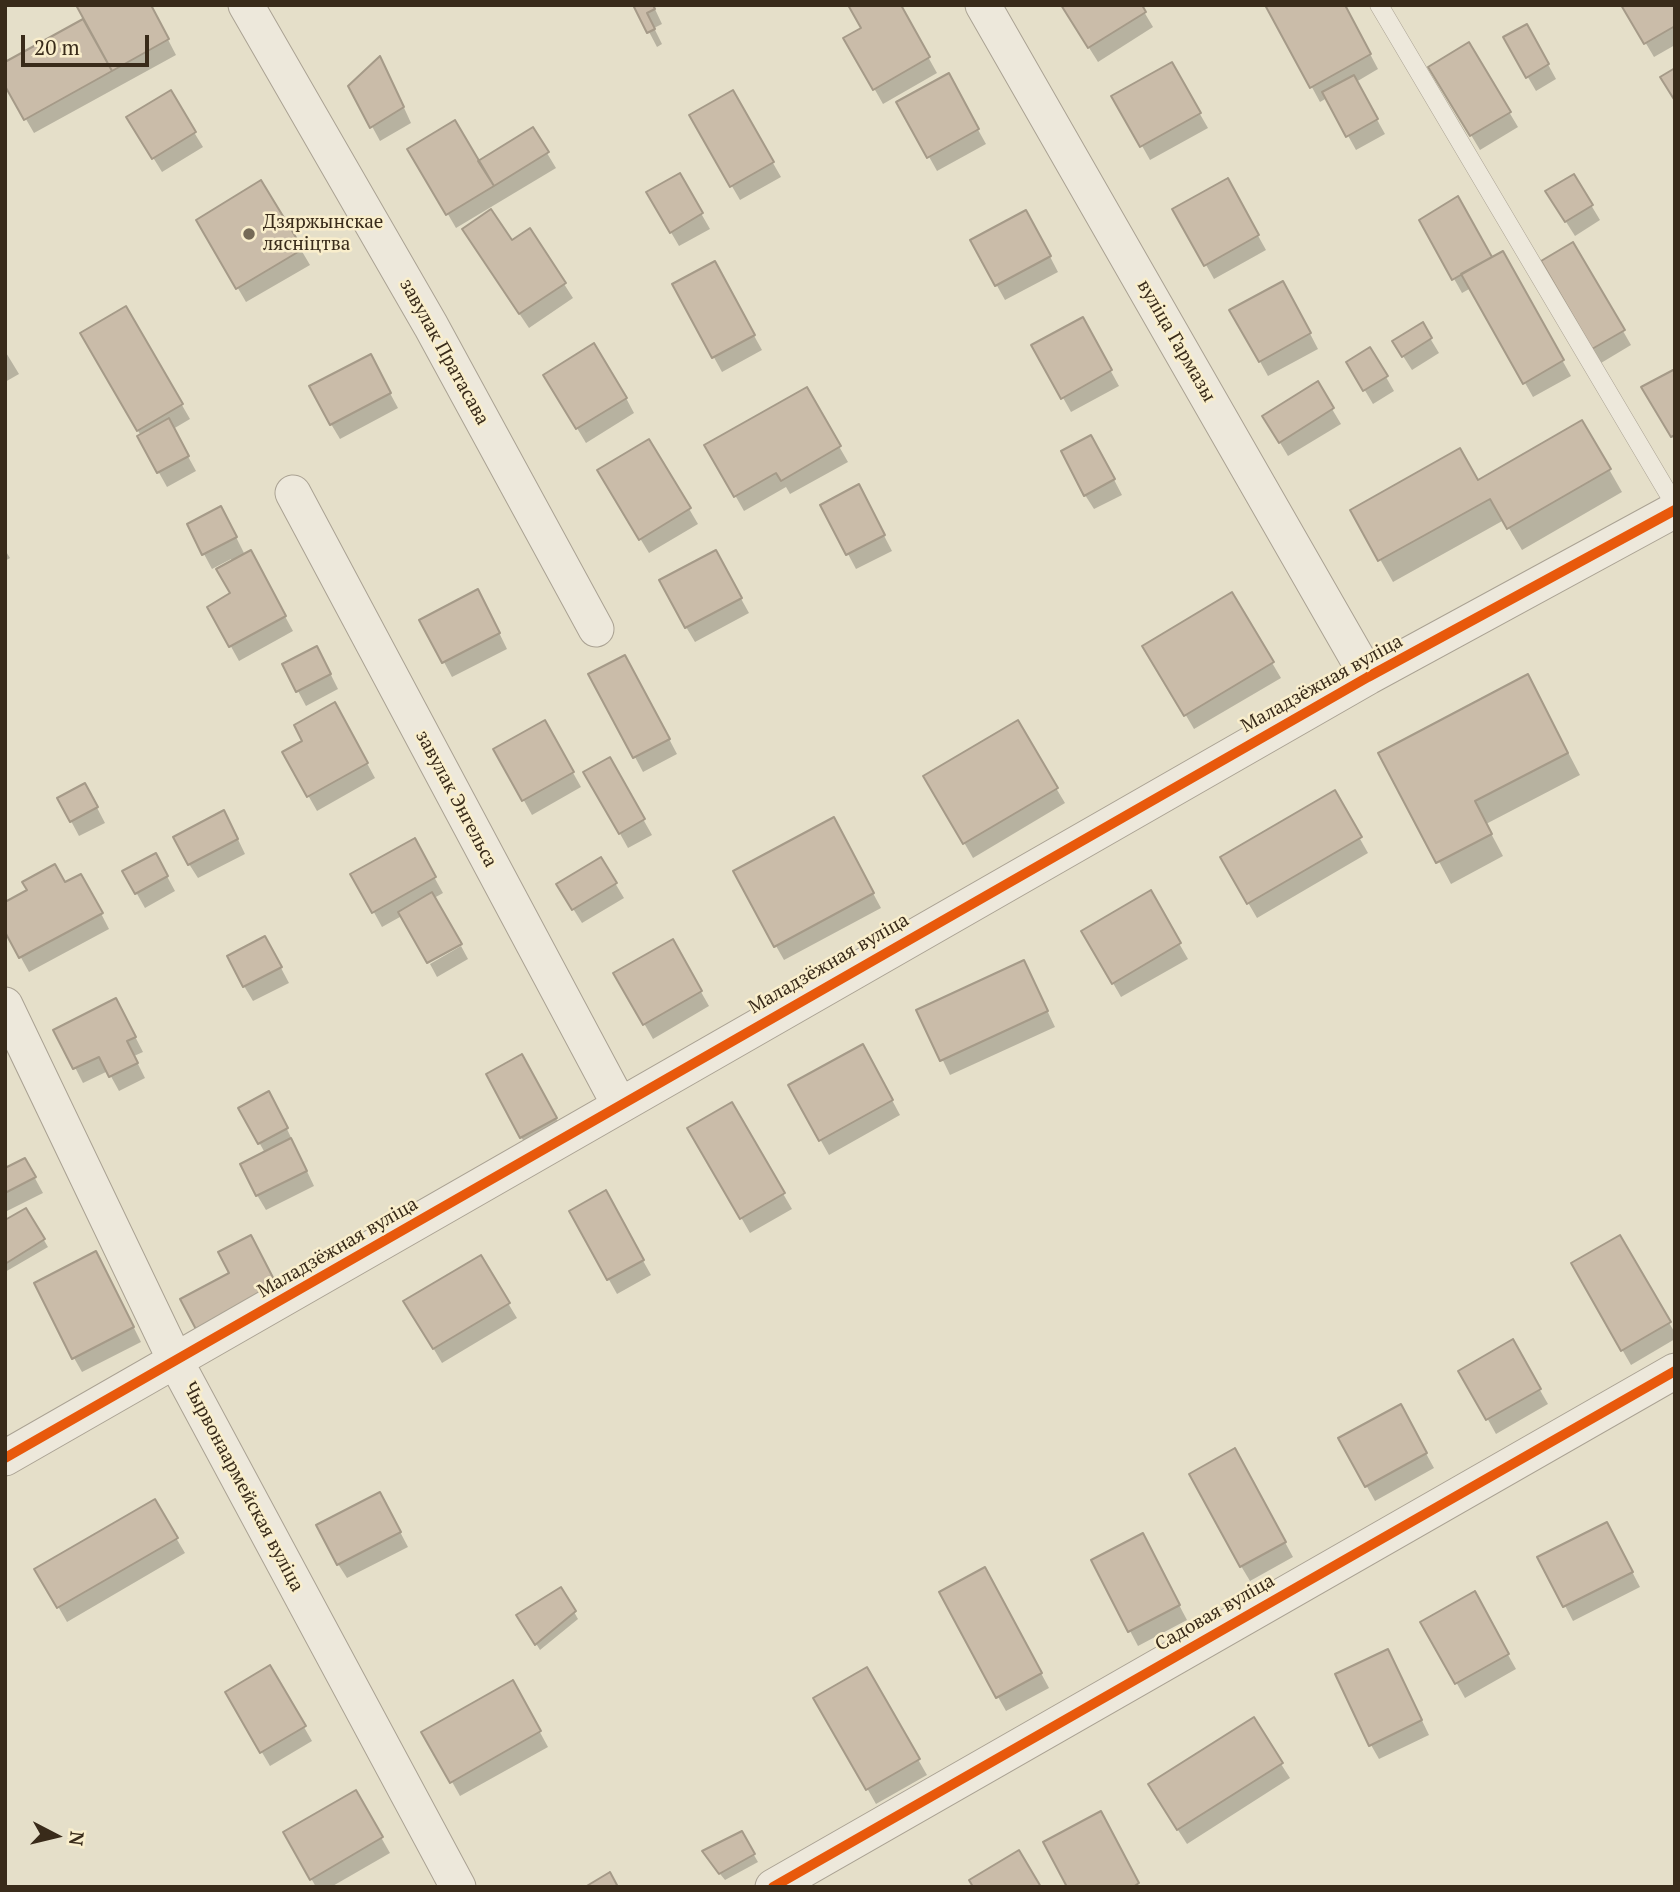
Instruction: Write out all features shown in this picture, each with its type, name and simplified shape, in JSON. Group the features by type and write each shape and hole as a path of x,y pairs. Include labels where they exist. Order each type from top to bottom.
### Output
{"street":[{"name":"завулак Пратасава","path":"246,5 431,326 596,629"},
{"name":"вуліца Гармазы","path":"983,5 1368,677"},
{"name":"завулак Энгельса","path":"293,493 619,1104"},
{"name":"Маладзёжная вуліца","path":"5,1458 1368,677 1675,508"},
{"name":"Чырвонаармейская вуліца","path":"5,1005 176,1362 457,1887"},
{"name":"Садовая вуліца","path":"773,1887 1675,1371"}],"lane":[{"path":"1379,5 1675,508"}],"building":[{"path":"76,5 151,5 169,39 112,71"},
{"path":"633,5 653,5 655,9 647,13 655,29 647,33"},
{"path":"848,5 901,5 930,57 873,90 843,38 861,28"},
{"path":"1061,5 1142,5 1146,12 1088,48"},
{"path":"1265,5 1345,5 1371,54 1310,88"},
{"path":"1621,5 1675,5 1675,26 1644,44"},
{"path":"83,19 112,71 24,120 5,86 5,62"},
{"path":"1527,24 1549,64 1526,78 1503,37"},
{"path":"1469,42 1511,112 1470,136 1428,67"},
{"path":"380,56 404,107 370,128 348,86"},
{"path":"1172,62 1201,113 1140,147 1111,96"},
{"path":"1675,68 1675,101 1660,77"},
{"path":"949,73 979,129 927,158 896,102"},
{"path":"1354,75 1378,119 1346,137 1322,92"},
{"path":"171,90 196,132 152,159 126,117"},
{"path":"733,90 774,162 730,187 689,115"},
{"path":"455,120 494,186 446,215 407,149"},
{"path":"533,127 549,152 494,186 478,161"},
{"path":"680,173 703,213 670,233 646,192"},
{"path":"1574,174 1593,205 1565,222 1545,191"},
{"path":"1228,178 1259,235 1204,266 1172,209"},
{"name":"Дзяржынскае лясніцтва","path":"261,180 303,249 236,289 196,220"},
{"path":"1458,196 1492,257 1452,280 1419,220"},
{"path":"491,209 512,240 530,228 566,283 519,314 462,229"},
{"path":"1026,210 1051,256 995,286 970,240"},
{"path":"1573,242 1625,330 1592,349 1541,261"},
{"path":"1503,251 1564,360 1523,384 1461,274"},
{"path":"715,261 755,335 712,358 672,284"},
{"path":"1283,281 1311,333 1259,362 1229,310"},
{"path":"126,306 183,404 137,431 80,333"},
{"path":"1083,317 1112,370 1061,399 1031,345"},
{"path":"1423,322 1432,338 1402,357 1392,341"},
{"path":"594,343 627,398 576,429 543,375"},
{"path":"1370,347 1388,376 1363,391 1346,362"},
{"path":"371,354 391,393 330,425 309,386"},
{"path":"1675,369 1675,435 1671,437 1641,387"},
{"path":"1318,381 1334,408 1279,443 1262,416"},
{"path":"807,387 841,446 781,481 776,473 734,497 704,445"},
{"path":"169,418 189,456 157,473 137,436"},
{"path":"1582,420 1611,469 1507,529 1490,499 1378,561 1350,510 1460,448 1478,480"},
{"path":"1091,435 1115,479 1084,496 1061,451"},
{"path":"649,439 691,508 639,540 597,470"},
{"path":"859,484 885,535 846,555 820,505"},
{"path":"221,506 237,537 202,555 187,524"},
{"path":"251,550 286,616 229,647 207,607 230,593 216,569"},
{"path":"716,550 742,598 685,628 659,580"},
{"path":"478,589 500,633 442,663 419,620"},
{"path":"1232,592 1274,662 1184,716 1142,646"},
{"path":"317,646 331,674 296,692 282,664"},
{"path":"625,655 670,739 633,758 588,674"},
{"path":"1528,674 1568,753 1475,801 1492,834 1436,863 1378,753"},
{"path":"335,702 368,763 307,797 282,752 302,741 294,725"},
{"path":"545,720 574,772 522,801 493,749"},
{"path":"1018,720 1058,788 963,844 923,776"},
{"path":"610,757 645,819 619,834 583,772"},
{"path":"85,783 98,807 70,822 57,798"},
{"path":"1335,790 1362,837 1247,904 1220,857"},
{"path":"224,810 238,839 188,865 173,837"},
{"path":"834,817 874,893 774,947 733,871"},
{"path":"415,838 436,877 372,913 350,874"},
{"path":"156,853 168,876 135,894 122,871"},
{"path":"601,857 617,883 572,910 556,884"},
{"path":"55,864 65,882 81,874 103,913 19,958 5,932 5,902 27,890 22,882"},
{"path":"1151,890 1181,943 1112,984 1081,931"},
{"path":"432,892 462,944 427,963 398,912"},
{"path":"265,936 282,967 243,987 227,956"},
{"path":"673,939 702,991 643,1025 613,973"},
{"path":"1024,960 1048,1011 940,1061 916,1010"},
{"path":"116,998 136,1037 127,1041 138,1063 109,1077 99,1057 73,1069 53,1030"},
{"path":"863,1044 893,1100 819,1141 788,1085"},
{"path":"522,1054 557,1118 520,1138 486,1074"},
{"path":"269,1091 288,1128 258,1144 238,1108"},
{"path":"732,1102 785,1193 740,1219 687,1128"},
{"path":"291,1138 307,1171 256,1196 240,1164"},
{"path":"25,1158 36,1177 5,1193 5,1168"},
{"path":"606,1190 644,1260 607,1280 569,1211"},
{"path":"26,1208 45,1239 5,1264 5,1220"},
{"path":"251,1235 281,1293 199,1335 180,1299 229,1273 218,1252"},
{"path":"1620,1235 1671,1322 1621,1351 1571,1263"},
{"path":"96,1251 134,1327 72,1359 34,1283"},
{"path":"481,1255 510,1303 433,1349 403,1301"},
{"path":"1513,1339 1541,1389 1486,1420 1458,1371"},
{"path":"1401,1404 1427,1453 1365,1487 1338,1438"},
{"path":"1235,1448 1286,1542 1240,1567 1189,1474"},
{"path":"380,1492 401,1532 337,1565 316,1525"},
{"path":"155,1499 178,1538 57,1608 34,1569"},
{"path":"1607,1522 1633,1572 1563,1607 1537,1557"},
{"path":"1143,1533 1180,1605 1128,1632 1091,1560"},
{"path":"985,1567 1042,1673 996,1698 939,1592"},
{"path":"561,1587 576,1611 535,1645 516,1615"},
{"path":"1475,1591 1509,1654 1455,1684 1420,1622"},
{"path":"1388,1649 1422,1720 1369,1746 1335,1674"},
{"path":"270,1665 306,1726 260,1753 225,1692"},
{"path":"867,1667 920,1759 866,1790 813,1698"},
{"path":"513,1680 541,1731 450,1783 421,1732"},
{"path":"1254,1717 1283,1763 1177,1830 1148,1784"},
{"path":"356,1790 383,1837 310,1880 283,1832"},
{"path":"1101,1811 1139,1883 1133,1887 1067,1887 1043,1842"},
{"path":"742,1831 755,1854 719,1874 702,1851"},
{"path":"1019,1850 1041,1887 973,1887 969,1880"},
{"path":"610,1872 618,1887 585,1887"}],"cycle path":[{"path":"5,1458 1368,677 1675,510"},
{"path":"773,1887 1675,1371"}],"place":[{"name":"Дзяржынскае лясніцтва","path":"249,234"}]}
